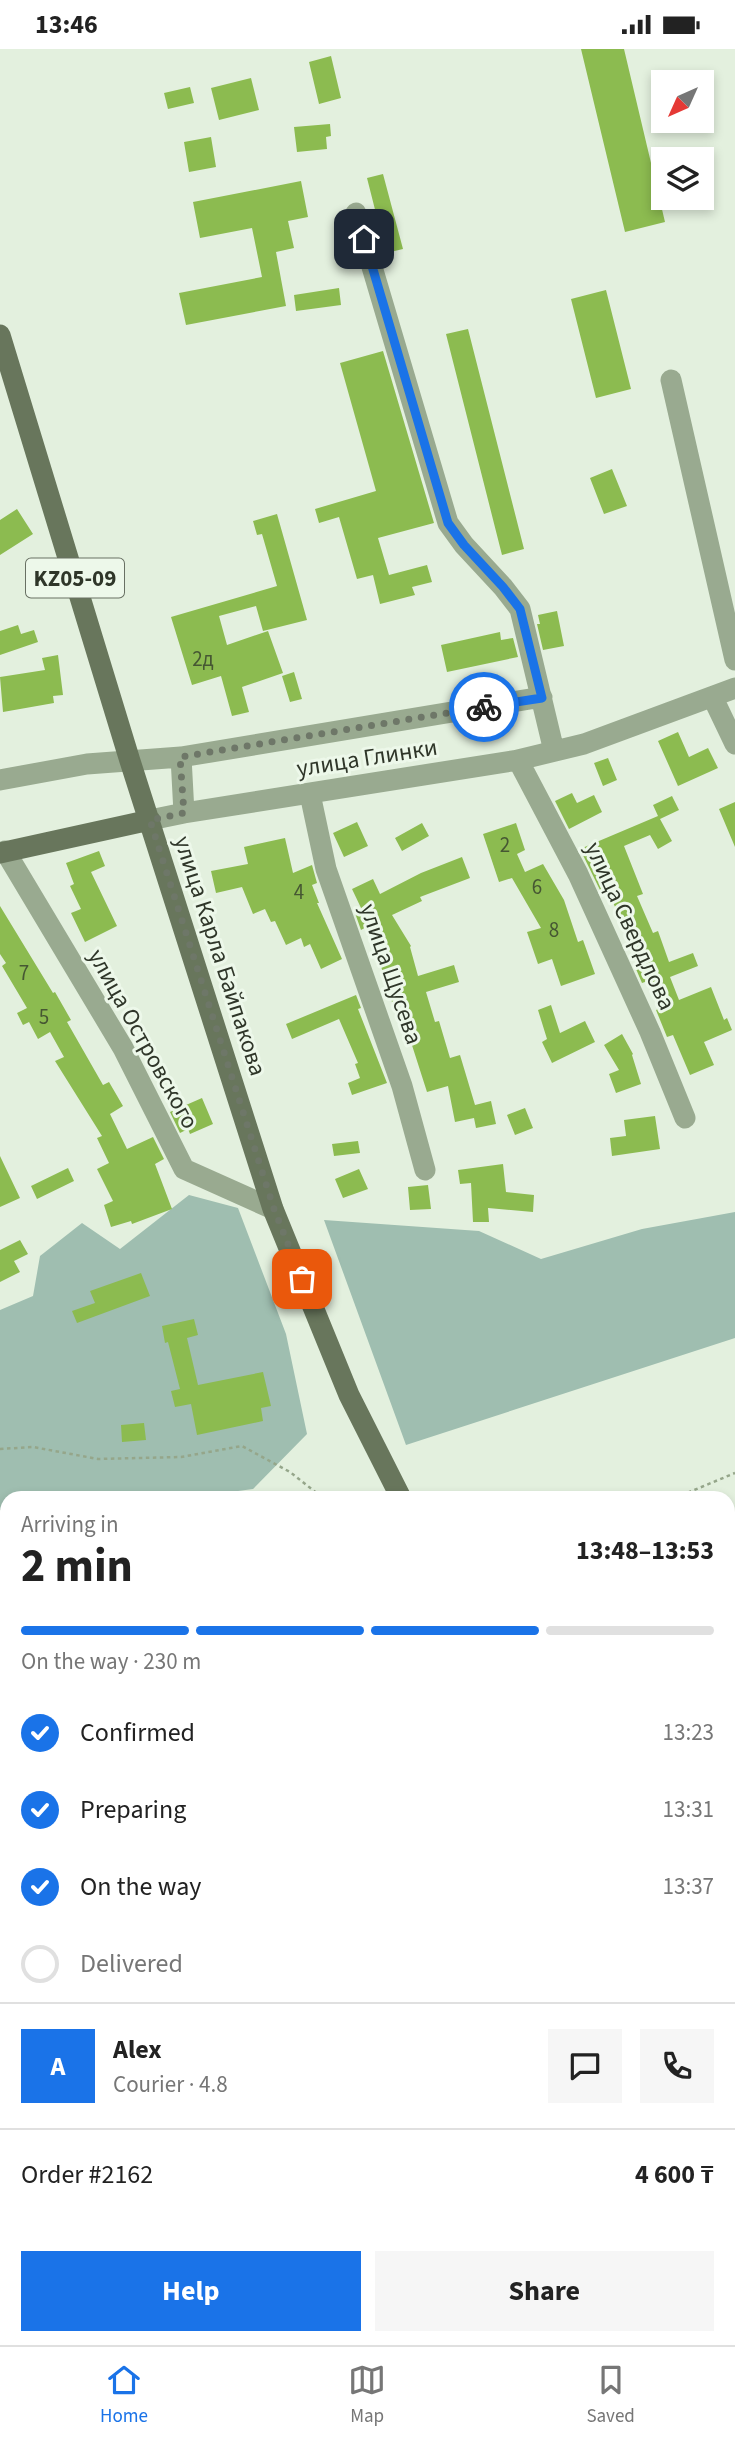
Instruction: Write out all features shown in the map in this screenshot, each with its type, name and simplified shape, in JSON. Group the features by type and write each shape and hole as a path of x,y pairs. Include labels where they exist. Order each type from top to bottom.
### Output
{"main road":[{"name":"улица Карла Байпакова","path":"0,335 130,761 274,1209 349,1395 397,1491"},
{"name":"улица Глинки","path":"2,852 150,820"}],"street":[{"path":"356,213 448,523 520,609 554,751"},
{"path":"671,380 735,660"},
{"name":"улица Глинки","path":"150,820 518,760 584,744 735,688"},
{"path":"0,780 87,764 180,757 542,698"},
{"path":"713,698 735,744"},
{"path":"180,757 184,813"},
{"name":"улица Свердлова","path":"518,760 578,874 650,1032 685,1118"},
{"name":"улица Щусева","path":"310,794 326,869 402,1086 425,1170"},
{"name":"улица Островского","path":"2,852 123,1048 184,1169 274,1209"}],"path":[{"path":"0,1450 33,1447 98,1459 181,1457 242,1446 290,1472 314,1491"},
{"path":"692,1491 735,1473"}],"green space":[{"path":"189,1195 238,1208 286,1334 307,1434 253,1489 0,1491 0,1310 33,1296 40,1256 82,1223 120,1249"},
{"path":"735,1212 735,1338 406,1445 324,1220 479,1231 541,1259 642,1229"}],"building":[{"path":"581,49 624,49 651,163 651,210 662,210 665,222 625,232"},
{"path":"331,56 341,98 319,104 309,62"},
{"path":"251,78 259,110 219,120 211,88"},
{"path":"190,87 194,103 168,109 164,93"},
{"path":"330,124 331,136 326,137 327,149 297,152 294,127"},
{"path":"211,137 216,167 189,172 184,142"},
{"path":"383,174 403,249 386,253 367,178"},
{"path":"301,181 308,217 288,221 294,248 276,252 286,306 186,325 179,293 262,277 252,228 200,238 193,202"},
{"path":"339,288 341,305 296,311 294,295"},
{"path":"606,290 631,389 596,398 571,299"},
{"path":"468,329 524,549 502,555 446,334"},
{"path":"383,351 434,523 378,538 389,575 427,565 432,582 412,587 415,595 380,604 373,575 357,579 339,517 319,523 315,509 376,491 340,363"},
{"path":"612,469 627,506 604,514 590,478"},
{"path":"17,509 33,534 0,555 0,520"},
{"path":"277,514 307,620 263,631 256,606 219,616 227,645 268,631 283,673 242,687 249,712 232,716 221,676 192,685 171,617 277,586 262,534 257,535 253,521"},
{"path":"557,611 564,646 543,650 537,624 540,624 538,615"},
{"path":"18,625 21,634 34,630 38,642 0,655 0,631"},
{"path":"500,632 501,640 513,638 518,657 447,672 441,645"},
{"path":"58,655 63,695 53,696 54,703 3,712 0,677 45,670 42,658"},
{"path":"294,672 302,699 290,702 282,676"},
{"path":"678,732 689,757 708,748 718,768 678,786 658,741"},
{"path":"608,758 617,780 603,786 594,763"},
{"path":"572,793 577,803 594,795 602,812 569,829 555,801"},
{"path":"672,796 679,810 660,819 672,841 658,849 650,835 624,846 643,894 637,896 653,933 658,931 669,962 693,953 698,966 670,977 679,1000 711,987 724,1020 727,1018 732,1030 704,1042 714,1065 690,1075 673,1035 667,1037 656,1010 662,1007 651,980 642,983 636,969 644,966 629,927 625,929 606,887 600,890 580,849 658,816 653,805"},
{"path":"735,802 735,847 719,809"},
{"path":"357,822 368,846 344,857 333,833"},
{"path":"422,823 429,836 402,851 395,838"},
{"path":"516,823 525,850 517,854 525,872 543,864 564,900 578,942 583,940 595,974 561,986 552,959 538,964 527,932 541,928 512,878 499,882 483,834"},
{"path":"285,838 293,873 312,865 317,883 312,885 317,903 342,959 321,969 310,944 304,947 301,938 286,945 275,921 271,922 265,909 253,914 242,887 216,893 211,871 248,864 244,847"},
{"path":"99,851 105,866 91,872 117,926 85,942 71,913 81,909 70,886 74,884 66,863"},
{"path":"462,857 470,878 420,897 422,901 392,915 411,946 418,976 454,965 459,982 426,992 435,1022 439,1021 450,1058 460,1055 475,1105 491,1101 496,1124 476,1128 474,1118 455,1122 448,1086 427,1092 410,1039 414,1037 403,999 392,1002 380,963 385,961 368,926 361,930 355,913 362,910 352,889 373,879 380,894 421,873"},
{"path":"0,906 53,993 55,992 71,1020 67,1022 103,1085 109,1082 123,1106 110,1114 127,1149 153,1137 164,1159 155,1164 172,1209 132,1224 131,1221 111,1227 104,1205 113,1201 97,1169 109,1163 97,1138 102,1136 55,1061 64,1057 50,1032 38,1039 29,1022 23,1025 17,1013 27,1008 2,966 6,963 0,954"},
{"path":"356,995 361,1008 358,1009 387,1083 352,1095 348,1083 360,1078 355,1064 358,1063 339,1019 292,1039 286,1024"},
{"path":"551,1005 560,1033 585,1021 595,1042 552,1063 542,1042 547,1039 538,1010"},
{"path":"622,1034 633,1054 641,1084 616,1093 609,1074 619,1070 604,1045"},
{"path":"202,1098 213,1124 190,1134 188,1129 180,1133 170,1112"},
{"path":"525,1108 533,1128 515,1135 507,1115"},
{"path":"655,1116 660,1149 612,1156 610,1138 626,1136 624,1120"},
{"path":"358,1141 360,1153 334,1156 332,1144"},
{"path":"0,1156 20,1198 0,1207"},
{"path":"503,1164 506,1192 534,1195 533,1212 488,1208 489,1222 473,1222 471,1183 460,1184 458,1170"},
{"path":"68,1168 74,1181 37,1199 31,1186"},
{"path":"359,1169 368,1189 343,1198 335,1179"},
{"path":"428,1185 431,1209 410,1210 408,1187"},
{"path":"20,1240 28,1254 14,1261 20,1272 0,1282 0,1250"},
{"path":"141,1273 150,1296 77,1323 72,1311 95,1303 90,1291"},
{"path":"194,1319 198,1335 187,1338 198,1385 263,1372 271,1406 261,1408 263,1421 197,1435 191,1404 175,1407 171,1391 180,1389 162,1326"},
{"path":"144,1423 146,1440 122,1442 121,1425"}],"way so far":[{"path":"302,1279 274,1209 150,820 184,813 180,757 484,707"}],"route":[{"path":"364,239 448,523 520,609 542,698 484,707"}]}
